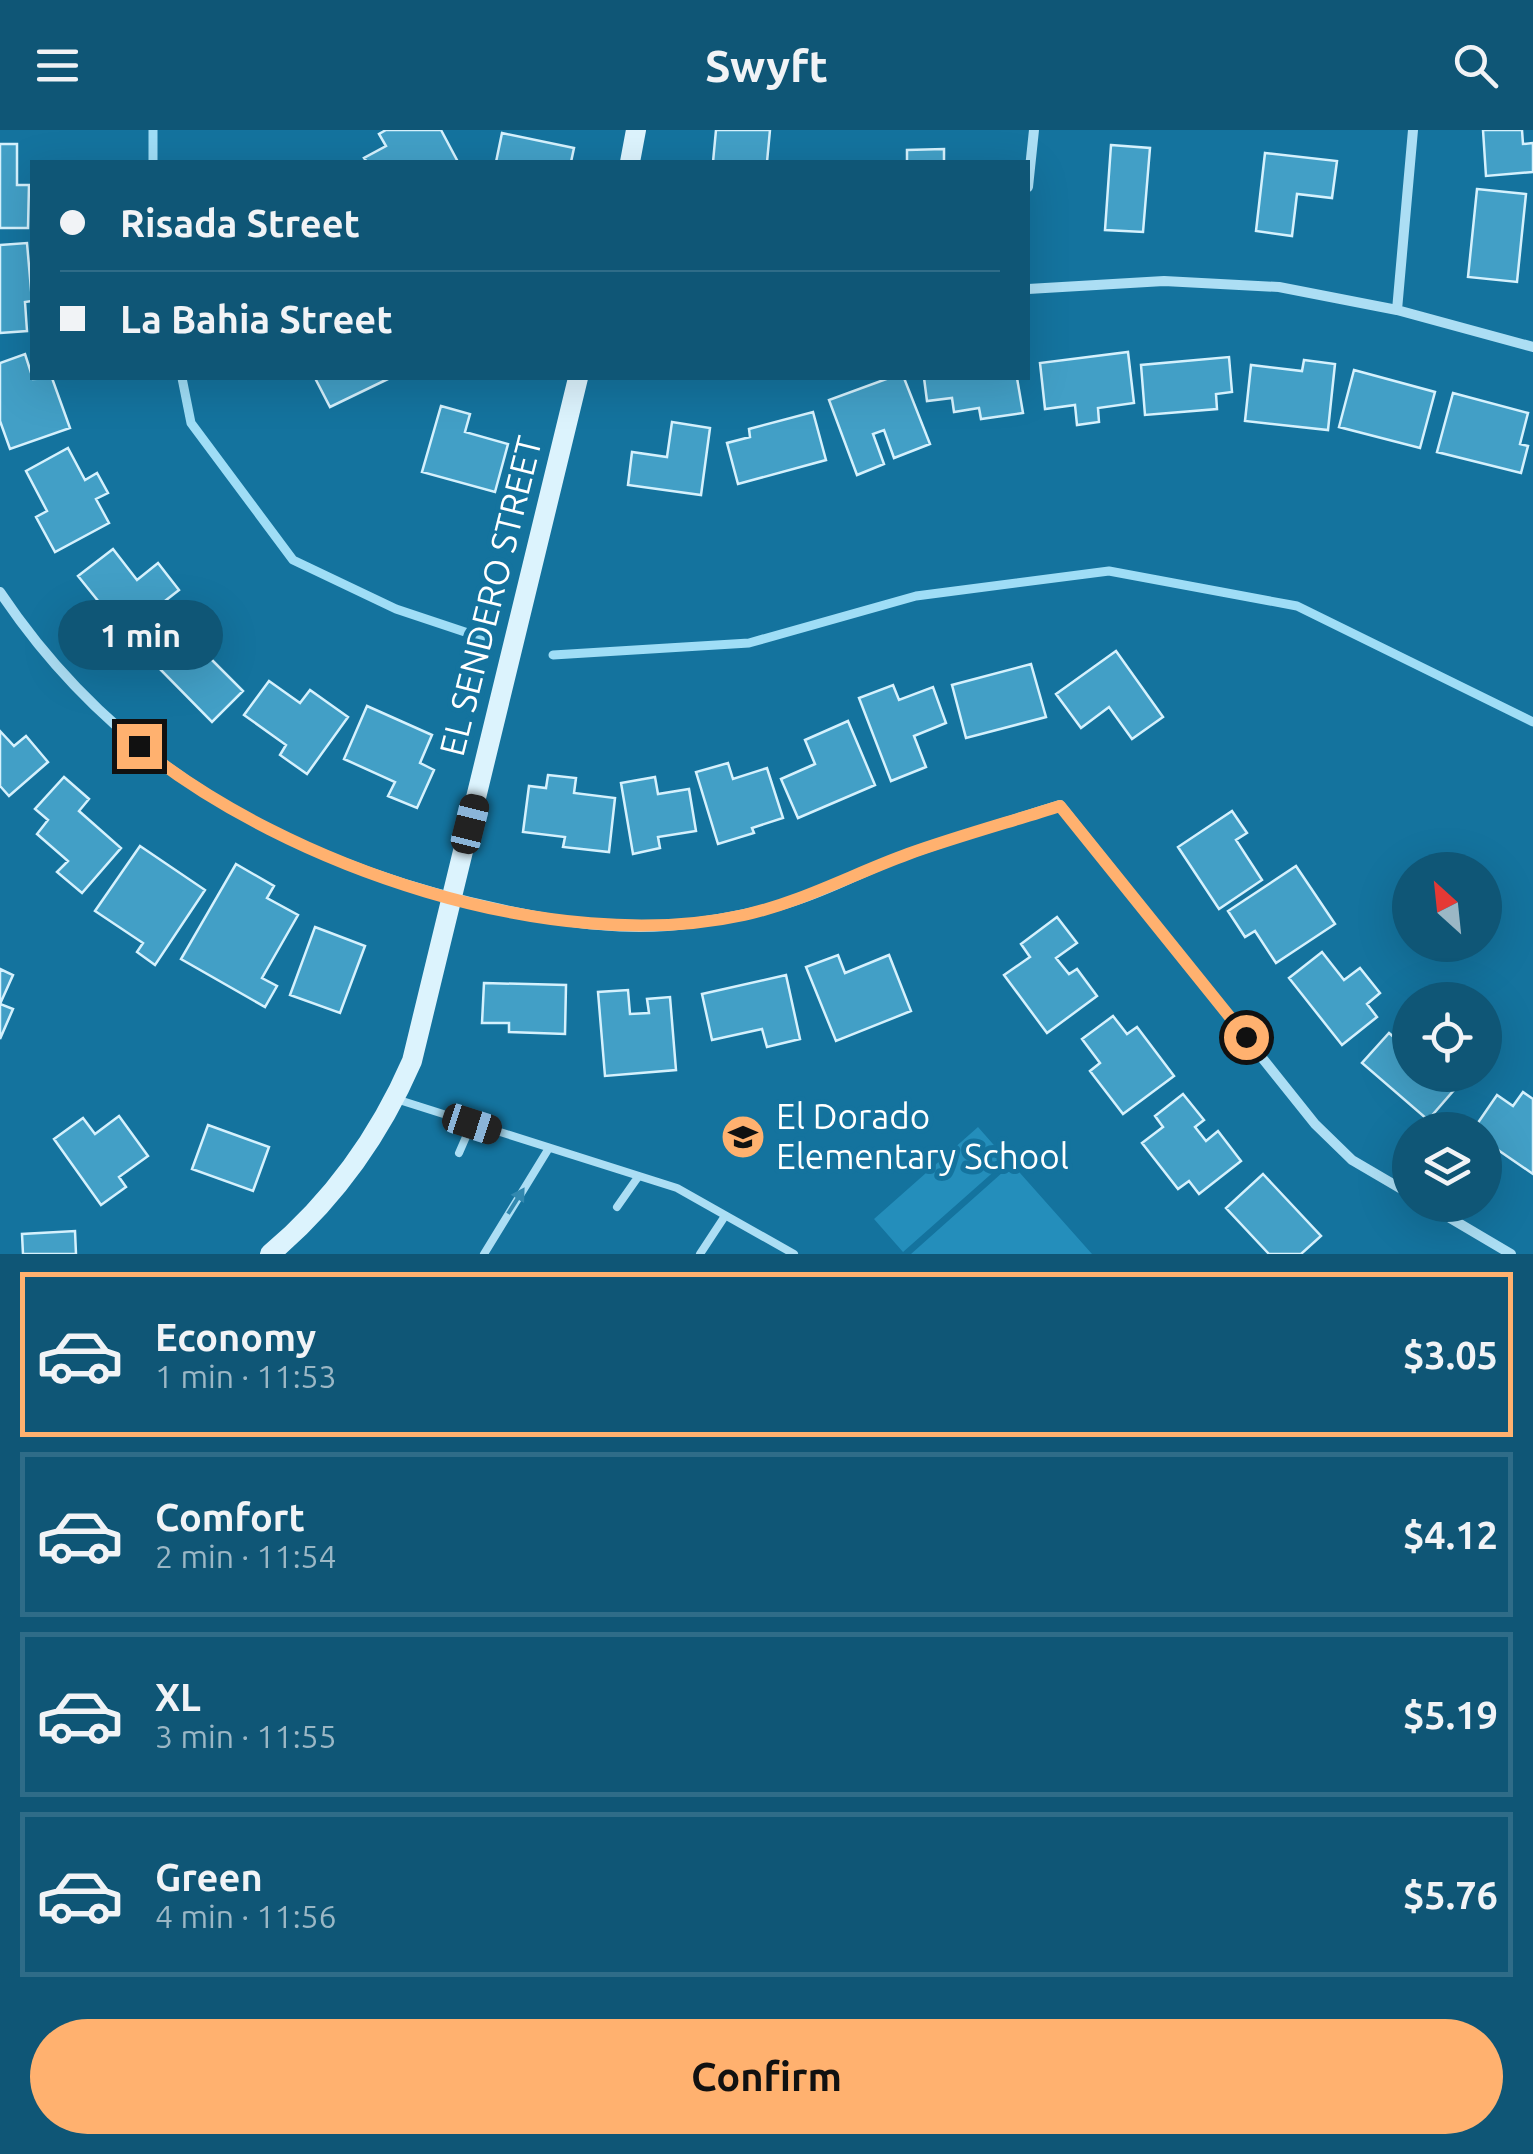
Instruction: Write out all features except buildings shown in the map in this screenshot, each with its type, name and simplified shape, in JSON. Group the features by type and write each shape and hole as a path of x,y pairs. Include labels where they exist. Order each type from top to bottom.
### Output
{"street":[{"path":"630,160 636,130"},
{"path":"1030,168 1034,130"},
{"path":"1396,310 1414,130"},
{"path":"1030,289 1164,281 1244,284 1396,310 1533,347"},
{"name":"EL SENDERO STREET","path":"270,1254 326,1202 353,1168 396,1099 412,1061 578,380"},
{"path":"0,592 39,647 82,696 168,770 232,811 298,846 451,899 550,919 633,928 744,915 798,900 906,854 1060,806 1315,1124 1352,1160 1392,1183"},
{"path":"1457,1222 1511,1254"}],"lane":[{"path":"396,1099 677,1188 794,1254"},
{"path":"459,1154 472,1124"},
{"path":"484,1254 549,1148"},
{"path":"616,1207 638,1177"},
{"path":"700,1254 725,1216"}],"shaded area":[{"path":"978,1127 1007,1160 903,1252 874,1219"},
{"path":"1012,1164 1092,1254 911,1254"}],"waterway":[{"path":"153,130 153,160"},
{"path":"182,380 191,423 293,560 396,609 483,638"},
{"path":"553,655 749,643 916,596 1109,571 1297,606 1533,722"}],"place":[{"name":"El Dorado Elementary School","path":"743,1137"}],"route":[{"path":"139,746 168,770 232,811 298,846 451,899 550,919 633,928 716,920 798,900 906,854 1060,806 1246,1037"}]}
